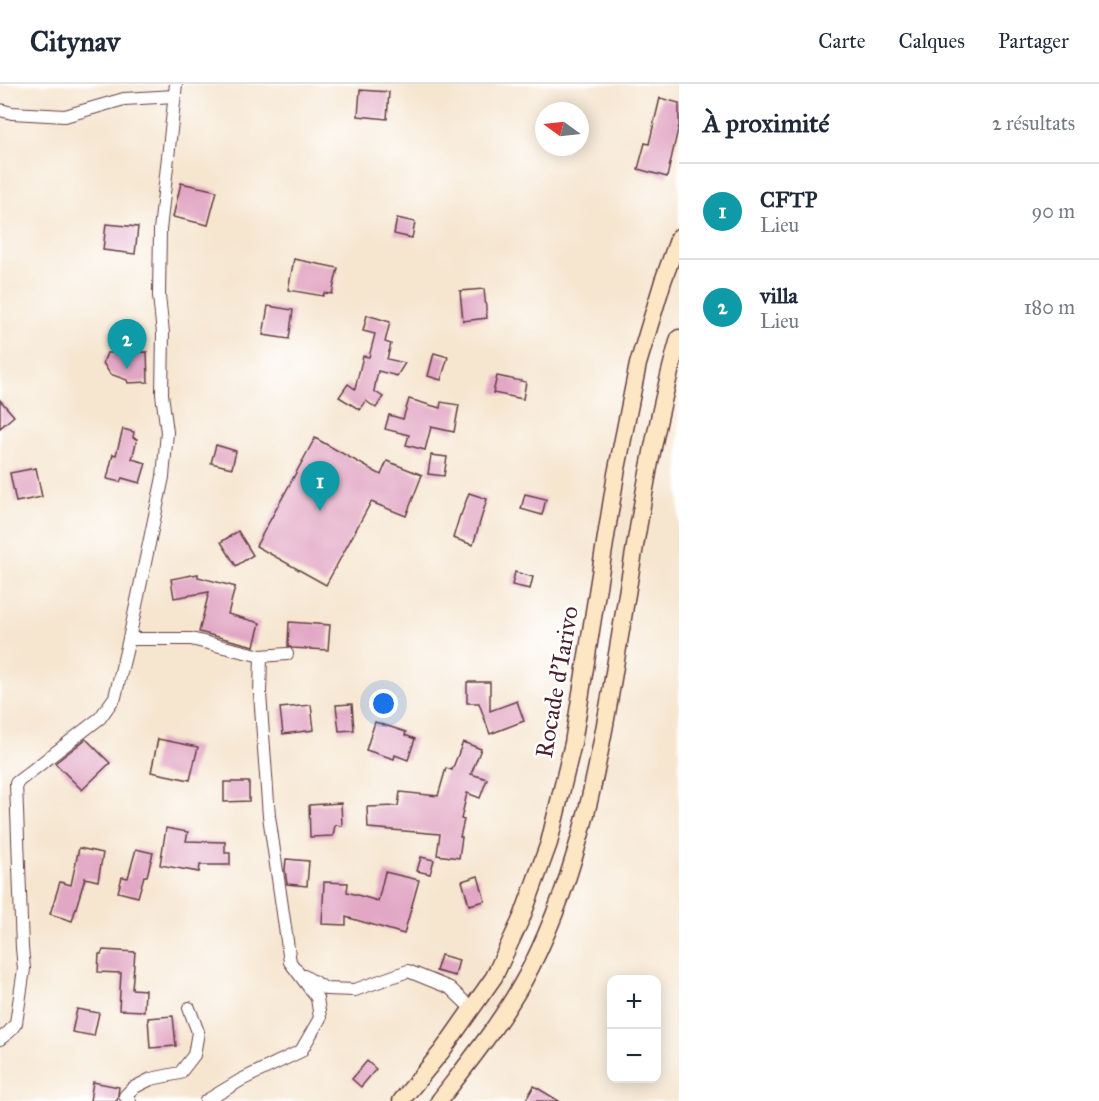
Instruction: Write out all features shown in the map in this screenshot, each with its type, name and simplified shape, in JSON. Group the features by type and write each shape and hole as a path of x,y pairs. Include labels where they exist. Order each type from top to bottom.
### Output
{"main road":[{"name":"Rocade d'Iarivo","path":"401,1101 442,1051 494,977 522,917 549,843 573,743 616,474 638,364 679,237"},
{"path":"439,1101 503,1015 531,967 570,873 598,766 638,531 679,338"}],"street":[{"path":"0,110 12,113 65,116 124,99 176,90 160,241 159,296 164,333 162,394 167,432 163,477 115,697 100,718 16,783 24,969 16,1023 0,1039"},
{"path":"129,639 190,639 261,656 287,654"},
{"path":"206,1101 242,1080 301,1051 320,1018 317,998 290,962 269,816 260,694 261,656"},
{"path":"298,973 326,989 355,990 408,971 450,988 472,1009"},
{"path":"130,1101 125,1096 133,1088 151,1079 180,1072 195,1055 198,1032 189,1008"}],"building":[{"path":"360,90 389,92 387,119 358,116"},
{"path":"660,98 679,103 679,125 667,177 638,169 645,143 649,144"},
{"path":"181,183 217,191 208,225 173,217"},
{"path":"397,218 415,222 412,238 394,234"},
{"path":"106,224 138,227 135,254 103,250"},
{"path":"294,259 338,268 332,294 324,293 323,296 288,290"},
{"path":"484,289 487,318 463,321 460,291"},
{"path":"268,306 293,310 289,339 263,335"},
{"path":"367,315 390,322 385,342 391,344 387,359 405,363 397,376 378,371 374,391 383,397 376,408 366,401 360,410 339,397 348,384 355,389 363,356 369,357 375,334 363,331"},
{"path":"147,352 148,382 128,383 127,380 110,374 103,363 107,353"},
{"path":"434,353 448,357 441,380 428,376"},
{"path":"497,376 526,382 523,399 493,393"},
{"path":"409,399 440,408 441,402 459,405 454,432 431,427 425,450 406,445 409,435 385,429 389,415 403,419"},
{"path":"0,400 14,416 0,428"},
{"path":"123,429 134,432 133,438 137,439 132,459 146,463 140,483 122,478 120,482 107,479 113,454 116,455"},
{"path":"315,438 381,475 387,461 422,475 406,516 371,502 326,585 256,546"},
{"path":"216,445 236,451 232,468 211,463"},
{"path":"431,455 447,457 444,476 428,474"},
{"path":"36,468 42,497 16,502 10,473"},
{"path":"469,493 487,499 473,545 453,538"},
{"path":"525,494 546,499 542,515 521,509"},
{"path":"238,531 253,555 236,566 221,542"},
{"path":"515,572 533,577 530,589 512,585"},
{"path":"198,574 198,577 236,587 228,614 260,623 254,646 199,632 209,592 174,598 171,579"},
{"path":"289,622 330,625 328,650 288,646"},
{"path":"467,682 490,682 490,711 517,701 524,721 490,734 479,703 467,703"},
{"path":"352,704 354,730 339,731 336,705"},
{"path":"311,705 314,730 283,734 280,708"},
{"path":"375,722 406,732 405,735 415,739 408,760 395,755 394,759 366,750"},
{"path":"86,739 110,763 82,790 55,763"},
{"path":"158,739 198,747 190,780 151,772"},
{"path":"463,742 481,749 471,774 487,779 480,798 467,793 461,819 464,820 459,858 437,855 440,834 368,828 367,807 398,806 400,792 438,796 446,768 452,770"},
{"path":"224,782 249,782 249,801 224,802"},
{"path":"341,803 342,826 335,825 333,836 310,837 309,805"},
{"path":"166,828 188,832 186,841 225,842 225,853 230,853 230,865 200,865 199,872 160,865"},
{"path":"79,848 103,853 98,881 85,878 72,921 50,914 60,882 71,885"},
{"path":"136,849 153,853 138,897 118,892 122,877 128,878"},
{"path":"421,857 434,860 430,874 417,871"},
{"path":"286,859 309,861 307,886 287,884"},
{"path":"385,872 419,880 404,934 346,917 346,925 322,924 324,882 348,883 347,892 378,901"},
{"path":"478,876 485,901 469,905 462,881"},
{"path":"103,950 135,952 132,989 145,990 144,1011 119,1010 121,973 98,972 99,954"},
{"path":"441,955 459,960 455,976 436,971"},
{"path":"77,1009 99,1013 94,1036 72,1032"},
{"path":"173,1016 176,1046 150,1048 148,1018"},
{"path":"367,1061 376,1069 361,1087 352,1079"},
{"path":"93,1082 119,1087 117,1101 90,1101"},
{"path":"534,1086 559,1101 525,1101"}],"place":[{"name":"villa","path":"127,369"},
{"name":"CFTP","path":"320,511"}]}
